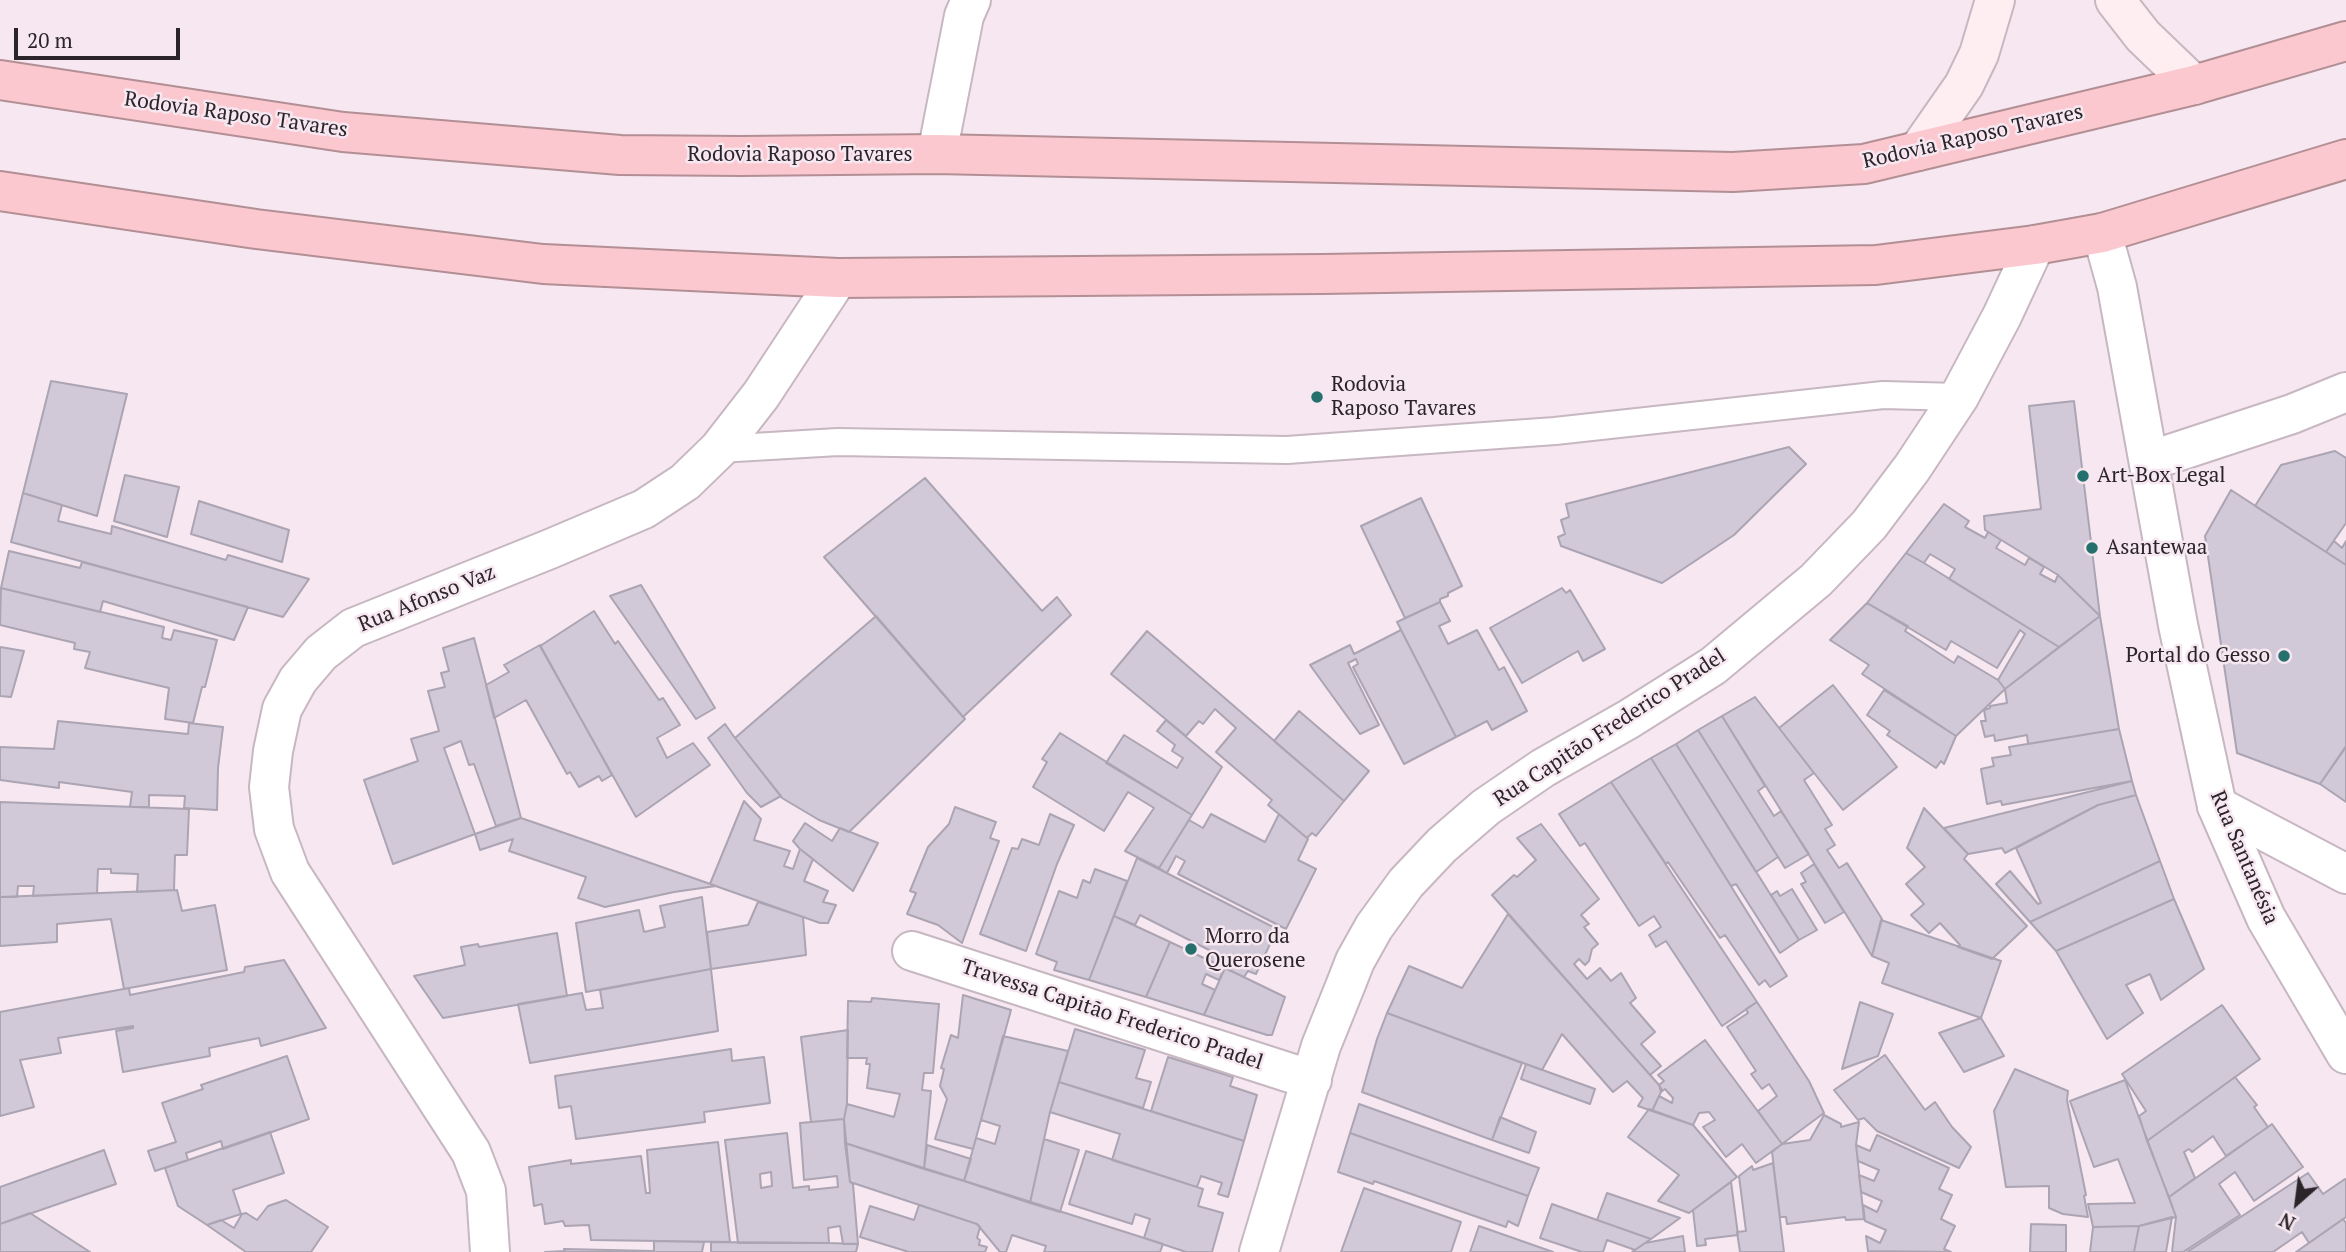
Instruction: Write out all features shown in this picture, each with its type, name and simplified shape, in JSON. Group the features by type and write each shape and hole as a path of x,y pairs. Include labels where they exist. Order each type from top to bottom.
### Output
{"highway":[{"name":"Rodovia Raposo Tavares","path":"0,80 343,132 620,155 937,154 1733,172 1864,164 2194,85 2346,41"},
{"path":"0,191 256,229 542,264 838,278 1308,274 1876,265 2035,245 2102,233 2346,159"}],"main road":[{"path":"1918,151 1964,85 1979,54 1995,0"},
{"path":"2115,0 2143,36 2194,85"}],"street":[{"path":"937,154 964,16 971,0"},
{"name":"Rua Santanésia","path":"2102,233 2117,287 2178,625 2217,806 2266,918 2346,1054"},
{"name":"Rua Capitão Frederico Pradel","path":"1259,1252 1321,1046 1355,961 1381,916 1417,869 1486,807 1543,768 1629,719 1713,666 1816,580 1869,524 1912,468 1959,397 2003,316 2035,245"},
{"name":"Rua Afonso Vaz","path":"490,1252 486,1191 471,1152 290,872 274,829 269,787 282,709 298,680 321,653 354,628 644,509 685,482 719,449 761,395 838,278"},
{"path":"2150,461 2292,414 2346,392"},
{"path":"2217,806 2346,874"},
{"name":"Travessa Capitão Frederico Pradel","path":"912,951 1312,1080"}],"lane":[{"path":"719,449 838,442 1287,450 1555,431 1883,395 1959,397"}],"building":[{"path":"51,381 127,394 97,516 23,493"},
{"path":"2074,401 2100,616 2058,575 1985,530 1984,516 2041,509 2029,406"},
{"path":"1789,447 1806,464 1734,535 1662,583 1561,546 1558,537 1565,534 1561,520 1569,517 1566,504"},
{"path":"2335,451 2346,458 2346,523 2326,552 2255,506 2281,465"},
{"path":"125,475 179,487 167,537 114,521"},
{"path":"925,478 1042,611 1057,597 1071,615 963,717 824,557"},
{"name":"Portal do Gesso","path":"2231,490 2346,565 2346,746 2320,784 2237,753 2205,536"},
{"path":"23,493 62,505 58,521 111,534 112,526 226,560 228,555 309,579 283,617 11,542"},
{"path":"1421,498 1462,586 1448,593 1440,602 1405,618 1361,526"},
{"path":"199,501 289,530 282,562 191,534"},
{"path":"1944,504 1969,521 1965,527 1985,538 1988,532 2001,540 1996,548 2025,565 2029,558 2044,567 2040,574 2055,582 2058,575 2100,616 2059,647 1949,579 1955,569 1930,554 1924,563 1906,553"},
{"path":"2334,541 2342,548 2346,541 2346,565 2326,552"},
{"path":"9,551 80,568 82,562 248,607 234,640 103,601 100,612 1,588"},
{"path":"1906,553 2059,647 2005,689 1998,680 2025,634 2020,630 1997,668 1951,641 1946,650 1867,603"},
{"path":"641,585 715,708 696,719 610,596"},
{"path":"1,588 164,627 162,638 171,640 174,630 217,640 193,723 165,719 169,688 85,668 90,652 74,649 75,643 0,625"},
{"path":"1562,588 1566,593 1570,590 1605,649 1583,661 1578,651 1522,683 1490,628"},
{"path":"1440,602 1450,621 1439,626 1448,644 1477,630 1499,670 1504,667 1527,711 1492,730 1487,721 1456,737 1397,622"},
{"path":"1867,603 1908,626 1905,631 1954,663 1958,656 1998,680 2005,689 1956,736 1862,674 1869,665 1830,640"},
{"path":"594,611 615,644 618,641 659,700 663,698 680,725 657,738 667,758 693,743 710,765 636,817 540,646"},
{"path":"876,616 965,719 849,832 819,820 782,798 735,738"},
{"path":"2100,616 2119,729 2028,744 2027,735 1995,741 1994,735 1985,737 1981,721 1986,721 1984,710 2007,703 2005,689"},
{"path":"1401,630 1456,737 1404,764 1353,667 1358,664 1356,659 1348,663 1379,725 1360,734 1310,665 1350,645 1354,654"},
{"path":"1147,631 1344,801 1316,836 1312,833 1307,838 1268,805 1272,800 1216,752 1236,728 1215,709 1203,724 1199,721 1186,736 1111,674"},
{"path":"474,638 521,818 496,826 474,764 469,765 461,741 444,748 475,834 393,864 364,780 418,761 411,739 439,731 428,691 445,687 441,673 449,671 443,648"},
{"path":"540,645 612,775 602,781 599,776 579,787 570,772 567,774 526,700 494,718 486,685 509,672 504,665"},
{"path":"0,647 24,651 11,697 0,696"},
{"path":"1833,685 1897,767 1843,810 1779,728"},
{"path":"1884,690 1956,736 1944,764 1941,761 1936,768 1887,735 1890,731 1867,715"},
{"path":"1755,697 1814,773 1804,780 1832,825 1825,829 1835,845 1827,850 1839,868 1847,863 1882,919 1872,956 1722,716"},
{"path":"1299,711 1369,771 1344,801 1274,741"},
{"path":"1722,716 1765,786 1758,791 1774,816 1781,811 1809,854 1785,868 1698,730"},
{"path":"1166,720 1222,767 1192,815 1106,763 1124,735 1177,768 1183,758 1172,751 1175,745 1157,731"},
{"path":"58,721 188,734 189,723 223,727 217,810 184,808 185,796 149,795 149,807 130,807 132,792 59,782 59,788 0,780 0,747 54,749"},
{"path":"725,724 781,796 761,807 747,793 708,738"},
{"path":"2119,729 2132,781 2002,805 2001,801 1987,804 1981,769 1994,766 1992,758 2011,755 2009,747"},
{"path":"1698,730 1778,857 1756,872 1676,744"},
{"path":"1060,733 1192,815 1159,868 1125,851 1154,808 1128,792 1104,831 1033,787 1047,762 1042,759"},
{"path":"1676,744 1799,940 1780,953 1736,884 1731,886 1651,758"},
{"path":"2346,747 2346,802 2320,784"},
{"path":"1651,758 1787,976 1770,987 1765,980 1759,985 1725,935 1720,938 1611,782"},
{"path":"2132,781 2136,795 2098,805 2005,853 2002,848 1968,854 1944,828"},
{"path":"1611,782 1757,1002 1722,1026 1666,941 1656,947 1649,935 1661,927 1654,916 1639,926 1585,843 1580,846 1559,814"},
{"path":"2136,795 2160,861 2030,922 1996,884 2010,871 2038,904 2041,903 2016,848 2098,805"},
{"path":"744,801 761,819 754,840 790,851 784,866 793,869 800,849 813,859 804,881 828,891 823,902 836,905 828,923 820,923 710,884"},
{"path":"0,802 189,809 187,855 175,855 174,890 137,892 138,874 111,873 111,869 98,869 97,893 33,896 34,886 18,886 17,897 0,897"},
{"path":"955,807 996,822 990,838 999,841 962,943 938,925 907,914 916,893 910,891 928,847 949,824"},
{"path":"1924,808 1968,854 1964,859 2027,926 1992,959 1958,947 1960,945 1940,923 1929,933 1911,915 1924,904 1906,884 1925,867 1907,848"},
{"path":"1050,814 1074,825 1026,951 980,934 1012,848 1018,849 1022,839 1039,845"},
{"path":"1211,814 1265,842 1279,814 1308,839 1298,860 1316,869 1286,929 1178,874 1185,861 1176,856 1167,873 1159,868 1189,820 1203,828"},
{"path":"521,818 716,886 605,907 578,898 586,877 509,851 513,839 480,850 475,834"},
{"path":"805,823 832,841 840,828 878,843 853,891 793,841"},
{"path":"1541,824 1599,899 1581,915 1589,924 1584,927 1598,944 1592,949 1585,965 1579,959 1574,964 1587,979 1600,968 1611,981 1621,973 1636,998 1630,1003 1655,1032 1641,1044 1661,1066 1650,1075 1492,895 1536,860 1517,838"},
{"path":"1137,858 1277,929 1256,974 1248,971 1244,977 1209,961 1213,952 1140,915 1135,925 1114,916"},
{"path":"2160,861 2174,899 2056,951 2030,922"},
{"path":"1814,864 1844,912 1825,923 1801,884 1806,882 1801,873"},
{"path":"1095,869 1127,881 1089,980 1054,970 1057,962 1036,954 1059,891 1077,898 1083,880 1090,883"},
{"path":"1792,889 1817,930 1799,940 1771,895 1777,891 1780,896"},
{"path":"177,890 182,911 215,905 227,970 124,989 111,919 57,924 57,942 0,946 0,897"},
{"path":"702,897 711,969 586,992 576,923 639,910 644,932 665,927 660,906"},
{"path":"2174,899 2204,969 2161,1000 2150,974 2126,985 2143,1013 2107,1039 2056,951"},
{"path":"758,902 803,917 806,955 711,969 707,932 748,925"},
{"path":"1508,914 1659,1085 1662,1090 1652,1111 1638,1106 1643,1098 1627,1081 1613,1092 1562,1034 1542,1070 1387,1013 1409,966 1462,988"},
{"path":"1114,916 1170,942 1146,997 1089,980"},
{"path":"1881,920 2001,961 1981,1018 1882,983 1889,963 1872,956"},
{"path":"557,933 567,996 443,1018 414,976 465,965 461,947 478,944 479,947"},
{"path":"1170,942 1225,968 1219,980 1206,974 1202,984 1215,990 1204,1015 1146,997"},
{"path":"284,960 326,1028 261,1046 259,1038 209,1048 210,1056 123,1072 116,1031 133,1026 58,1038 61,1053 20,1060 34,1107 0,1116 0,1012 129,988 130,995 244,972 245,967"},
{"path":"1225,968 1285,997 1272,1035 1204,1015"},
{"path":"711,969 718,1031 530,1063 518,1004 582,993 586,1010 603,1008 600,990"},
{"path":"963,995 1011,1010 973,1149 935,1139 947,1099 940,1086 944,1069 941,1068 951,1035 958,1038"},
{"path":"872,998 939,1004 933,1073 924,1073 922,1090 931,1091 924,1169 845,1143 844,1119 847,1104 894,1117 900,1094 867,1088 870,1064 866,1064 867,1058 847,1058 848,1001 871,1002"},
{"path":"1757,1002 1809,1081 1824,1113 1782,1144 1758,1111 1777,1096 1769,1084 1762,1089 1751,1074 1756,1071 1727,1027 1748,1013 1746,1009"},
{"path":"1860,1002 1893,1014 1878,1056 1842,1069"},
{"path":"2222,1005 2260,1059 2147,1141 2139,1116 2146,1111 2122,1074"},
{"path":"1387,1013 1522,1063 1492,1140 1362,1092"},
{"path":"1981,1018 2004,1056 1964,1072 1939,1033"},
{"path":"1075,1029 1145,1050 1136,1078 1151,1082 1143,1108 1059,1082"},
{"path":"848,1030 847,1104 844,1119 811,1122 801,1037"},
{"path":"1003,1036 1068,1051 1050,1112 1030,1203 964,1181 976,1138 995,1144 1000,1126 981,1120"},
{"path":"1705,1040 1782,1144 1756,1163 1742,1144 1726,1157 1703,1127 1715,1120 1709,1112 1699,1113 1693,1125 1652,1111 1659,1096 1672,1103 1673,1098 1665,1089 1661,1092 1659,1085 1664,1081 1658,1075"},
{"path":"731,1049 732,1061 764,1057 770,1103 704,1112 705,1122 576,1139 571,1106 559,1108 555,1076"},
{"path":"1885,1055 1925,1110 1935,1102 1952,1127 1971,1147 1959,1168 1877,1131 1864,1118 1858,1120 1834,1090"},
{"path":"287,1056 309,1119 223,1149 221,1141 186,1153 188,1160 155,1171 148,1151 176,1142 162,1103 203,1089 201,1085"},
{"path":"1168,1057 1233,1077 1230,1086 1257,1095 1244,1141 1151,1111"},
{"path":"1526,1064 1595,1089 1590,1104 1521,1079"},
{"path":"2015,1069 2068,1091 2067,1100 2088,1217 2063,1214 2049,1208 2049,1186 2006,1187 1994,1111"},
{"path":"2235,1077 2257,1105 2254,1107 2268,1127 2226,1156 2213,1136 2192,1152 2189,1149 2184,1152 2195,1178 2169,1197 2147,1141"},
{"path":"2125,1080 2176,1217 2139,1226 2093,1227 2088,1204 2135,1203 2118,1159 2094,1167 2070,1101"},
{"path":"1059,1082 1244,1141 1228,1197 1218,1194 1222,1183 1201,1176 1197,1187 1112,1160 1120,1134 1050,1112"},
{"path":"1359,1104 1539,1168 1528,1196 1350,1133"},
{"path":"1649,1109 1693,1125 1737,1177 1689,1213 1658,1201 1679,1175 1628,1137"},
{"path":"1824,1115 1841,1124 1841,1127 1859,1122 1856,1145 1864,1219 1846,1220 1845,1217 1787,1224 1786,1217 1780,1217 1772,1152 1782,1144 1810,1140"},
{"path":"1500,1117 1536,1132 1529,1153 1492,1140"},
{"path":"844,1119 858,1244 843,1244 840,1226 828,1228 829,1243 738,1243 725,1140 787,1133 793,1188 809,1186 809,1190 838,1187 837,1176 804,1180 800,1123","holes":["771,1172 772,1186 761,1188 760,1174"]},
{"path":"2272,1124 2303,1167 2254,1201 2235,1172 2219,1184 2240,1215 2183,1252 2172,1252 2176,1217 2169,1197"},
{"path":"270,1132 284,1173 233,1190 241,1214 207,1225 178,1206 165,1168"},
{"path":"1350,1133 1528,1196 1518,1226 1508,1221 1506,1227 1374,1181 1373,1184 1338,1172"},
{"path":"1877,1135 1949,1168 1939,1189 1952,1195 1941,1219 1955,1226 1944,1249 1951,1252 1868,1251 1866,1236 1880,1243 1886,1230 1865,1221 1863,1205 1877,1212 1882,1201 1861,1192 1859,1175 1874,1181 1879,1170 1858,1161 1856,1145 1870,1151"},
{"path":"1044,1139 1079,1150 1060,1212 1030,1203"},
{"path":"718,1142 730,1242 591,1240 589,1225 565,1226 563,1221 545,1224 542,1204 534,1206 529,1167 571,1160 571,1164 641,1156 646,1193 650,1193 647,1150"},
{"path":"845,1143 1163,1244 1160,1252 1044,1252 1046,1246 1012,1235 1006,1252 1000,1252 977,1224 850,1182"},
{"path":"927,1145 971,1159 964,1181 924,1169"},
{"path":"104,1150 116,1184 0,1224 0,1187"},
{"path":"1086,1151 1203,1189 1198,1206 1223,1213 1212,1252 1186,1252 1144,1238 1150,1219 1135,1214 1132,1224 1069,1204"},
{"path":"1773,1163 1784,1252 1740,1252 1737,1232 1746,1231 1739,1176 1752,1166 1753,1170"},
{"path":"2308,1173 2323,1194 2345,1179 2346,1181 2346,1217 2309,1243 2302,1232 2273,1252 2187,1252"},
{"path":"1731,1182 1738,1235 1705,1239 1706,1245 1697,1246 1693,1210"},
{"path":"1364,1188 1461,1222 1451,1252 1341,1252"},
{"path":"1607,1193 1680,1218 1651,1239 1597,1220"},
{"path":"286,1200 328,1227 311,1252 246,1252 207,1225 221,1220 234,1228 242,1214 246,1213 257,1220 268,1206"},
{"path":"1552,1204 1651,1239 1635,1250 1607,1240 1603,1252 1582,1252 1540,1238"},
{"path":"919,1205 977,1224 980,1227 977,1238 980,1240 979,1245 987,1247 985,1252 909,1252 860,1237 870,1206 914,1220"},
{"path":"30,1213 90,1252 0,1252 0,1224"},
{"path":"2172,1217 2166,1252 2134,1252 2139,1226"},
{"path":"2343,1219 2346,1223 2346,1252 2296,1252"},
{"path":"2031,1224 2066,1225 2066,1252 2030,1252"},
{"path":"1479,1226 1553,1252 1470,1252"},
{"path":"2139,1226 2134,1252 2090,1252 2093,1227"},
{"path":"1683,1236 1685,1252 1632,1252 1645,1243"},
{"path":"654,1241 704,1242 702,1252 545,1252 565,1251 564,1249 654,1251"},
{"path":"711,1242 858,1244 856,1252 711,1252"}],"place":[{"name":"Rodovia Raposo Tavares","path":"1317,397"},
{"name":"Art-Box Legal","path":"2083,476"},
{"name":"Asantewaa","path":"2092,548"},
{"name":"Portal do Gesso","path":"2284,656"},
{"name":"Morro da Querosene","path":"1191,949"}]}
